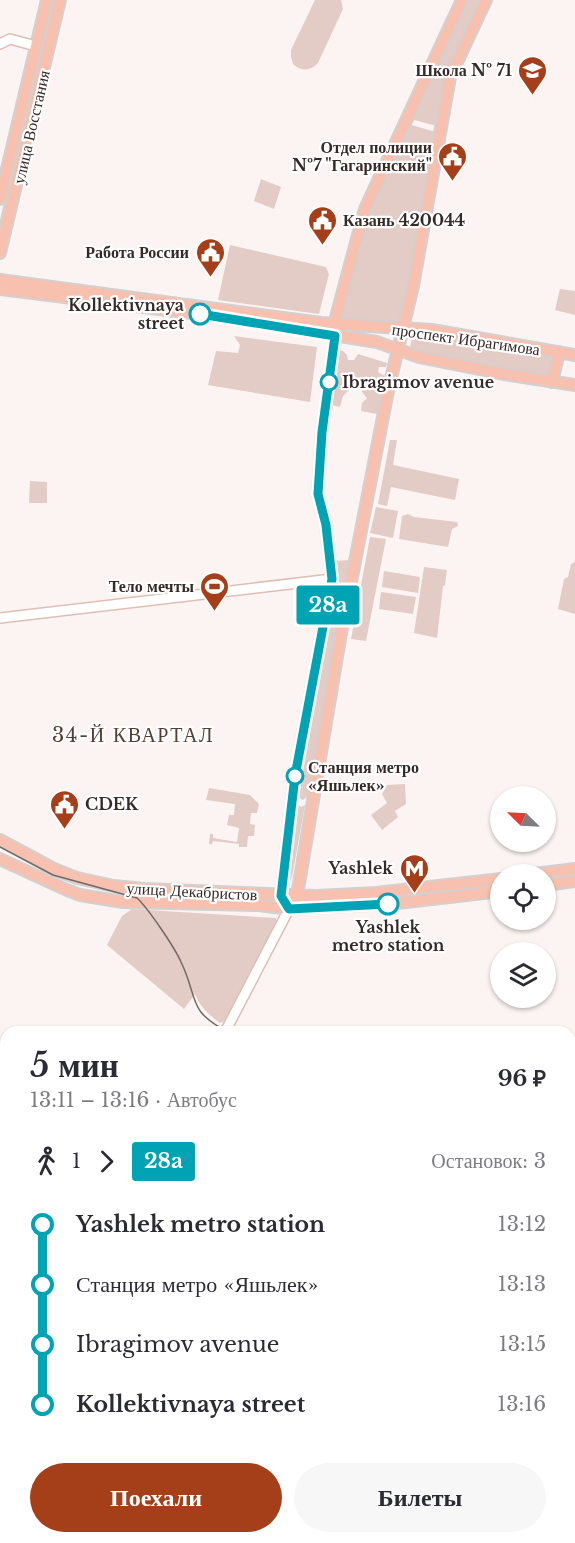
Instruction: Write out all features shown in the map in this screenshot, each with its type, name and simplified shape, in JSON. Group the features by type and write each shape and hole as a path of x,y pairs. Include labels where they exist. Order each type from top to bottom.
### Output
{"main road":[{"name":"улица Восстания","path":"0,199 47,0"},
{"name":"улица Восстания","path":"0,253 3,230 60,0"},
{"path":"462,0 365,209 336,324 322,432 318,494 326,525 332,579 296,770 281,896 289,909 297,896 340,639 385,408 413,286 450,77 486,0"},
{"name":"проспект Ибрагимова","path":"0,280 321,323 432,330 575,355"},
{"name":"проспект Ибрагимова","path":"0,289 215,316 377,342 419,357 575,385"},
{"path":"552,382 559,352"},
{"path":"294,795 298,801 313,801"},
{"name":"улица Декабристов","path":"0,840 68,874 114,886 144,889 297,896 376,893 490,880"},
{"name":"улица Декабристов","path":"0,858 80,895 123,902 265,906 289,909 389,904 490,892"},
{"path":"556,871 575,869"},
{"path":"556,884 575,881"}],"street":[{"path":"0,44 10,39 36,46"},
{"path":"0,618 332,579"},
{"path":"231,1026 289,909"}],"shaded area":[{"path":"51,0 56,0 0,228 0,220"},
{"path":"315,0 341,0 343,9 318,63 312,68 303,69 293,64 291,50"},
{"path":"466,0 483,0 437,126 410,119"},
{"path":"408,124 436,132 402,319 400,322 342,321 339,319 367,212"},
{"path":"261,179 281,187 274,209 254,201"},
{"path":"230,245 326,267 329,274 319,314 218,300"},
{"path":"560,289 575,291 575,315 555,310"},
{"path":"418,333 547,354 551,364 550,371 545,375 422,354 410,346 413,336"},
{"path":"234,336 317,347 310,402 208,385 216,351 238,353 240,345"},
{"path":"338,351 343,351 348,360 354,360 358,354 387,363 386,367 379,367 378,372 385,376 377,414 361,411 362,403 367,398 362,392 364,383 357,378 348,382 349,390 343,396 340,407 331,405"},
{"path":"390,440 397,440 393,465 459,479 455,500 391,487 387,506 378,504"},
{"path":"30,481 47,482 47,503 29,503"},
{"path":"376,507 398,511 393,538 370,533"},
{"path":"408,514 414,517 457,522 458,526 452,529 448,547 399,539 402,516"},
{"path":"370,537 386,539 366,641 351,639"},
{"path":"351,560 307,797 303,800 297,794 334,561"},
{"path":"575,562 575,614 558,609 564,579 568,577 571,564"},
{"path":"424,567 447,570 437,638 414,633"},
{"path":"384,571 420,577 418,593 382,587"},
{"path":"381,592 416,597 413,614 379,609"},
{"path":"405,784 406,804 395,811 398,817 382,830 371,815 387,803 382,794 387,785"},
{"path":"209,788 250,795 259,804 257,813 251,813 250,824 255,825 254,836 248,836 247,847 213,841 209,844 210,834 213,834 213,838 237,842 239,828 227,825 229,815 234,815 235,804 206,800"},
{"path":"295,803 301,807 305,805 292,877 288,886 285,885"},
{"path":"132,909 276,918 276,924 225,1021 220,1023 208,1014 195,994 184,1009 107,945 122,916"}],"tram line":[{"path":"0,847 53,875 137,898 178,956 199,1010 218,1026"}],"bus line":[{"name":"28a","path":"200,314 335,336 318,474 318,494 326,525 332,579 295,776 281,896 289,909 388,904"}],"place":[{"name":"Школа № 71","path":"533,96"},
{"name":"Отдел полиции №7 \"Гагаринский\"","path":"453,182"},
{"name":"Казань 420044","path":"322,246"},
{"name":"Работа России","path":"210,278"},
{"name":"Kollektivnaya street","path":"200,314"},
{"name":"Ibragimov avenue","path":"329,382"},
{"name":"Тело мечты","path":"215,612"},
{"name":"Станция метро «Яшьлек»","path":"295,776"},
{"name":"CDEK","path":"64,830"},
{"name":"Yashlek","path":"414,894"},
{"name":"Yashlek metro station","path":"388,904"}],"district":[{"name":"34-Й КВАРТАЛ","path":"133,735"}]}
